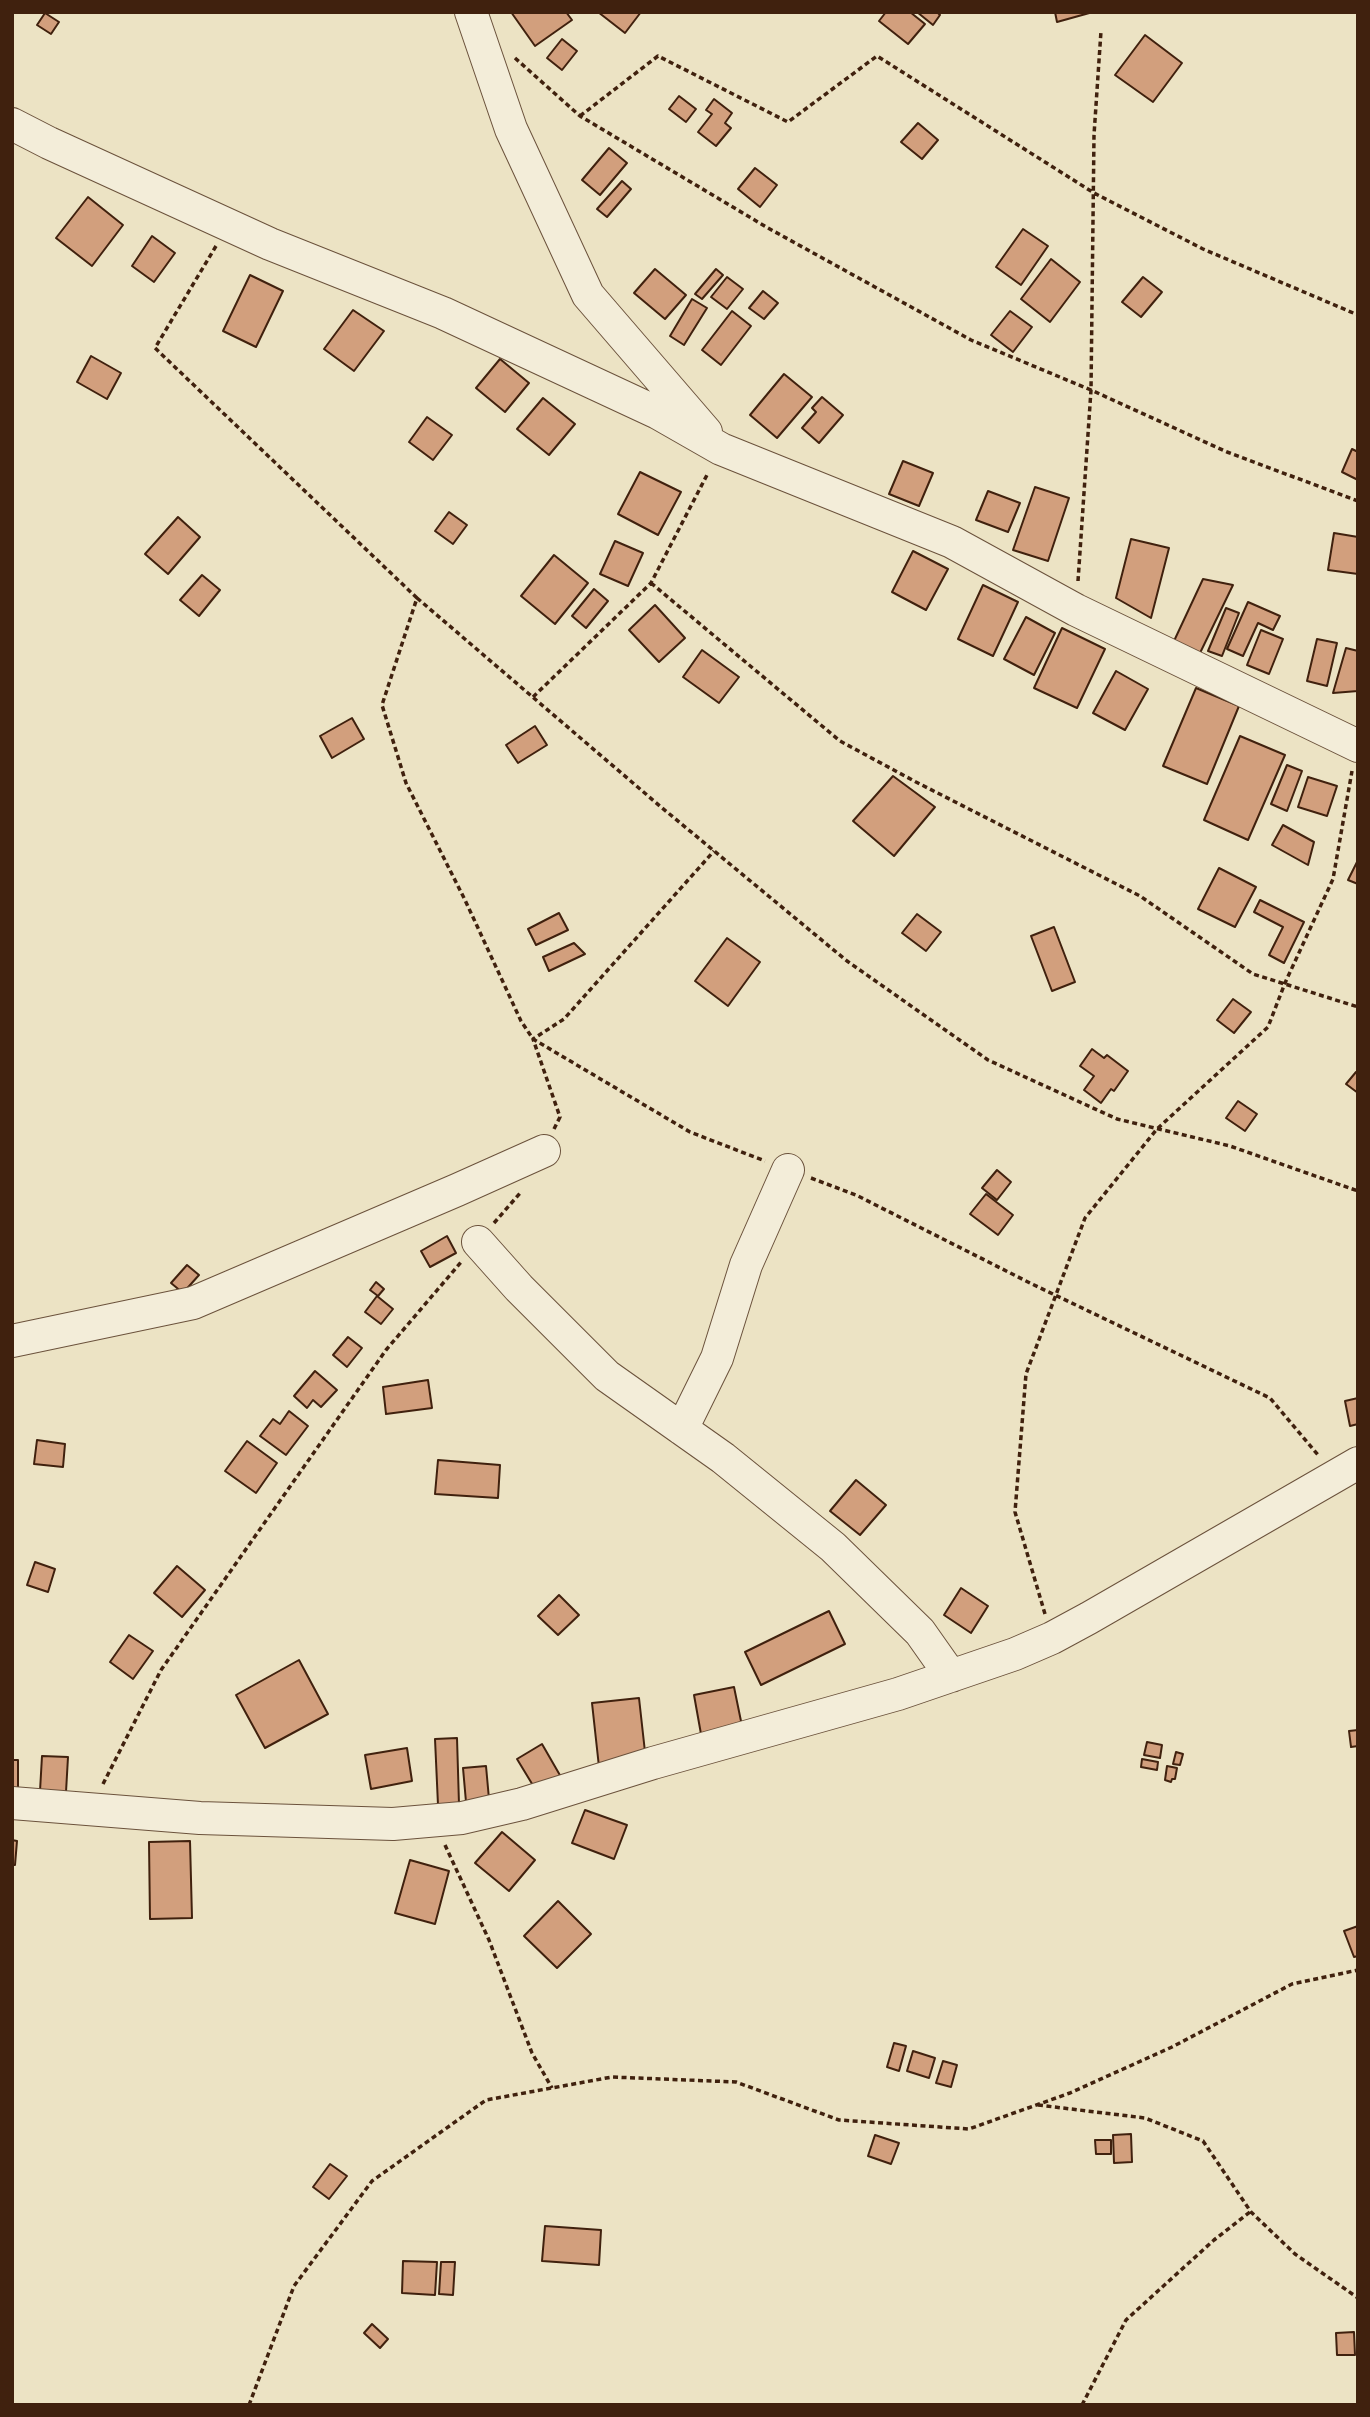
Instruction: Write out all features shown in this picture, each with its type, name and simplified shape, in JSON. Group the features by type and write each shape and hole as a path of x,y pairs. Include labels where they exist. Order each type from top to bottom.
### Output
{"street":[{"path":"471,12 511,129 588,295 721,449"},
{"path":"12,124 229,225 443,313 658,413 721,449 952,542 1076,610 1357,745"},
{"path":"12,1341 193,1303 544,1151"},
{"path":"682,1429 717,1358 746,1265 788,1170"},
{"path":"478,1242 519,1288 607,1376 723,1458 833,1547 919,1632 951,1676"},
{"path":"12,1802 214,1819 393,1824 462,1818 522,1804 653,1763 898,1694 1052,1638 1358,1463"}],"path":[{"path":"1076,610 1091,390 1094,135 1101,31"},
{"path":"512,55 580,116 768,228 971,340 1091,390 1227,452 1358,502"},
{"path":"580,116 658,56 788,122 877,57 1094,193 1203,249 1358,315"},
{"path":"229,225 155,348 417,598 847,961 988,1060 1117,1119 1230,1146 1358,1191"},
{"path":"533,697 651,583 721,449"},
{"path":"651,583 840,741 1140,896 1253,974 1358,1007"},
{"path":"91,1809 161,1670 386,1350 529,1183 559,1117 533,1039 521,1021 465,900 406,783 382,705 417,598"},
{"path":"1052,1638 1015,1512 1026,1374 1084,1218 1157,1129 1268,1027 1284,984 1333,879 1357,745"},
{"path":"533,1039 564,1019 714,851"},
{"path":"533,1039 690,1132 856,1195 1056,1296 1270,1398 1319,1457"},
{"path":"433,1821 489,1940 532,2053 552,2088"},
{"path":"249,2405 294,2286 372,2181 486,2100 612,2077 736,2082 839,2120 969,2129 1070,2093 1172,2047 1292,1984 1358,1970"},
{"path":"1036,2105 1145,2118 1203,2141 1251,2212 1294,2254 1358,2298"},
{"path":"1082,2405 1126,2320 1214,2240 1251,2212"}],"building":[{"path":"511,12 566,12 572,20 535,46"},
{"path":"598,12 641,12 625,33"},
{"path":"886,12 910,12 925,24 908,44 879,21"},
{"path":"917,12 937,12 940,15 933,25"},
{"path":"1055,12 1093,12 1057,22"},
{"path":"45,13 59,22 51,34 37,25"},
{"path":"1145,35 1182,63 1153,102 1115,75"},
{"path":"562,39 577,51 562,70 547,58"},
{"path":"679,96 696,109 686,122 669,109"},
{"path":"714,99 732,113 725,123 731,128 716,146 698,132 712,114 706,110"},
{"path":"918,123 938,140 922,159 901,142"},
{"path":"609,148 627,163 600,195 582,180"},
{"path":"755,168 777,185 760,207 738,189"},
{"path":"622,181 631,189 607,217 597,209"},
{"path":"88,197 123,225 92,266 56,238"},
{"path":"1023,229 1048,246 1021,285 996,267"},
{"path":"152,236 175,253 154,282 132,266"},
{"path":"1051,259 1080,282 1050,322 1021,299"},
{"path":"655,269 686,295 665,319 634,293"},
{"path":"716,269 723,275 702,299 695,294"},
{"path":"250,275 283,291 256,347 223,331"},
{"path":"727,277 743,289 727,309 711,297"},
{"path":"1143,277 1162,292 1141,317 1122,302"},
{"path":"763,291 778,303 764,319 749,308"},
{"path":"692,299 707,308 684,345 670,336"},
{"path":"353,310 384,331 354,371 324,349"},
{"path":"732,311 751,326 721,365 702,350"},
{"path":"1010,311 1032,327 1013,352 991,335"},
{"path":"91,356 121,373 107,399 77,382"},
{"path":"500,359 529,383 505,412 476,388"},
{"path":"784,374 812,397 777,438 750,415"},
{"path":"822,397 843,415 819,443 802,428 816,412 812,408"},
{"path":"543,398 575,424 549,455 517,429"},
{"path":"427,417 452,435 433,460 409,442"},
{"path":"1352,449 1358,452 1358,480 1342,472"},
{"path":"903,461 933,473 919,506 889,494"},
{"path":"640,472 681,492 658,535 618,514"},
{"path":"1035,487 1069,498 1048,561 1013,550"},
{"path":"988,491 1020,503 1008,532 976,520"},
{"path":"449,512 467,525 453,544 435,531"},
{"path":"178,517 200,537 168,574 145,554"},
{"path":"1334,533 1358,537 1358,574 1328,570"},
{"path":"1131,539 1169,548 1151,618 1116,598"},
{"path":"615,541 643,553 628,586 600,574"},
{"path":"913,551 948,569 926,610 892,592"},
{"path":"554,555 588,583 555,624 521,596"},
{"path":"202,575 220,590 199,616 180,600"},
{"path":"1203,579 1233,585 1200,653 1174,641"},
{"path":"983,585 1018,602 993,656 958,639"},
{"path":"594,589 608,601 586,628 572,616"},
{"path":"1248,602 1280,616 1273,630 1258,623 1243,656 1227,649"},
{"path":"655,605 685,638 659,662 629,630"},
{"path":"1226,608 1239,613 1222,656 1208,651"},
{"path":"1026,617 1055,633 1034,675 1004,659"},
{"path":"1062,628 1105,649 1077,708 1034,688"},
{"path":"1261,630 1283,639 1269,674 1247,665"},
{"path":"1317,639 1337,643 1327,686 1307,681"},
{"path":"1346,648 1358,651 1358,691 1333,693"},
{"path":"702,650 739,677 719,703 683,677"},
{"path":"1116,671 1148,689 1125,730 1093,713"},
{"path":"1196,688 1239,706 1207,784 1163,766"},
{"path":"352,718 364,739 332,758 320,736"},
{"path":"535,726 547,745 518,763 506,745"},
{"path":"1240,736 1285,755 1248,840 1204,820"},
{"path":"1287,765 1302,771 1287,811 1271,804"},
{"path":"893,776 935,807 894,856 853,821"},
{"path":"1308,777 1337,786 1327,816 1298,807"},
{"path":"1283,825 1314,842 1308,865 1272,845"},
{"path":"1358,860 1358,884 1348,880"},
{"path":"1219,868 1256,887 1235,927 1198,909"},
{"path":"1260,900 1304,922 1284,963 1269,955 1283,927 1254,912"},
{"path":"559,913 568,930 536,945 528,929"},
{"path":"917,914 941,932 926,951 902,933"},
{"path":"1054,927 1075,982 1052,991 1031,936"},
{"path":"727,938 760,962 728,1006 695,981"},
{"path":"574,943 585,954 549,971 543,957"},
{"path":"1233,999 1251,1012 1234,1033 1217,1020"},
{"path":"1092,1049 1104,1058 1107,1055 1128,1071 1114,1091 1111,1089 1101,1103 1084,1090 1094,1076 1080,1066"},
{"path":"1358,1073 1358,1093 1346,1084"},
{"path":"1238,1101 1257,1114 1245,1131 1226,1118"},
{"path":"997,1170 1011,1182 997,1200 982,1188"},
{"path":"986,1194 1013,1215 998,1235 970,1214"},
{"path":"447,1236 456,1253 430,1267 421,1251"},
{"path":"187,1265 199,1275 183,1293 171,1283"},
{"path":"376,1282 384,1289 378,1296 370,1290"},
{"path":"377,1296 393,1309 381,1324 365,1312"},
{"path":"348,1337 362,1348 347,1367 333,1355"},
{"path":"315,1371 337,1390 321,1407 313,1400 307,1408 294,1396"},
{"path":"428,1380 432,1408 386,1414 383,1387"},
{"path":"1358,1398 1358,1424 1350,1426 1345,1401"},
{"path":"289,1411 308,1426 286,1455 260,1436 273,1419 280,1424"},
{"path":"37,1440 65,1444 63,1467 34,1464"},
{"path":"247,1441 277,1463 256,1493 225,1471"},
{"path":"438,1460 500,1465 498,1498 435,1494"},
{"path":"856,1480 886,1505 860,1535 830,1511"},
{"path":"35,1562 55,1569 48,1592 27,1585"},
{"path":"177,1566 205,1590 182,1617 154,1593"},
{"path":"961,1588 988,1606 971,1633 944,1615"},
{"path":"559,1595 579,1615 558,1635 538,1616"},
{"path":"829,1611 845,1644 761,1685 745,1652"},
{"path":"129,1635 153,1651 133,1679 110,1662"},
{"path":"299,1660 328,1714 265,1748 236,1695"},
{"path":"734,1687 742,1726 701,1734 694,1695"},
{"path":"639,1698 646,1761 599,1767 592,1703"},
{"path":"1358,1730 1358,1746 1351,1747 1349,1731"},
{"path":"457,1738 459,1804 438,1805 435,1739"},
{"path":"1147,1742 1162,1745 1160,1758 1144,1755"},
{"path":"542,1744 561,1777 537,1792 517,1759"},
{"path":"407,1748 412,1781 371,1789 365,1755"},
{"path":"1176,1752 1183,1754 1180,1765 1173,1764"},
{"path":"42,1756 68,1757 66,1792 40,1791"},
{"path":"1142,1759 1158,1762 1157,1770 1141,1767"},
{"path":"12,1760 18,1760 18,1794 12,1794"},
{"path":"486,1766 489,1799 466,1802 463,1768"},
{"path":"1167,1766 1177,1768 1175,1779 1171,1782 1165,1780"},
{"path":"585,1810 627,1825 614,1859 572,1843"},
{"path":"502,1832 535,1860 509,1891 475,1863"},
{"path":"12,1840 17,1841 15,1865 12,1865"},
{"path":"190,1841 192,1918 150,1919 149,1842"},
{"path":"410,1860 449,1871 435,1924 395,1913"},
{"path":"558,1901 591,1934 557,1968 524,1936"},
{"path":"1358,1926 1358,1956 1354,1957 1344,1931"},
{"path":"894,2043 906,2046 899,2071 887,2067"},
{"path":"913,2051 935,2058 929,2078 907,2071"},
{"path":"943,2061 957,2065 951,2087 936,2083"},
{"path":"1131,2134 1132,2162 1114,2163 1113,2135"},
{"path":"875,2135 899,2143 891,2164 868,2156"},
{"path":"1095,2140 1111,2140 1111,2154 1096,2154"},
{"path":"330,2164 347,2176 329,2199 313,2187"},
{"path":"545,2226 601,2230 599,2265 542,2261"},
{"path":"403,2261 437,2262 435,2295 402,2293"},
{"path":"441,2262 455,2262 453,2295 439,2294"},
{"path":"372,2324 388,2339 380,2348 364,2333"},
{"path":"1354,2332 1355,2355 1337,2355 1336,2333"}]}
